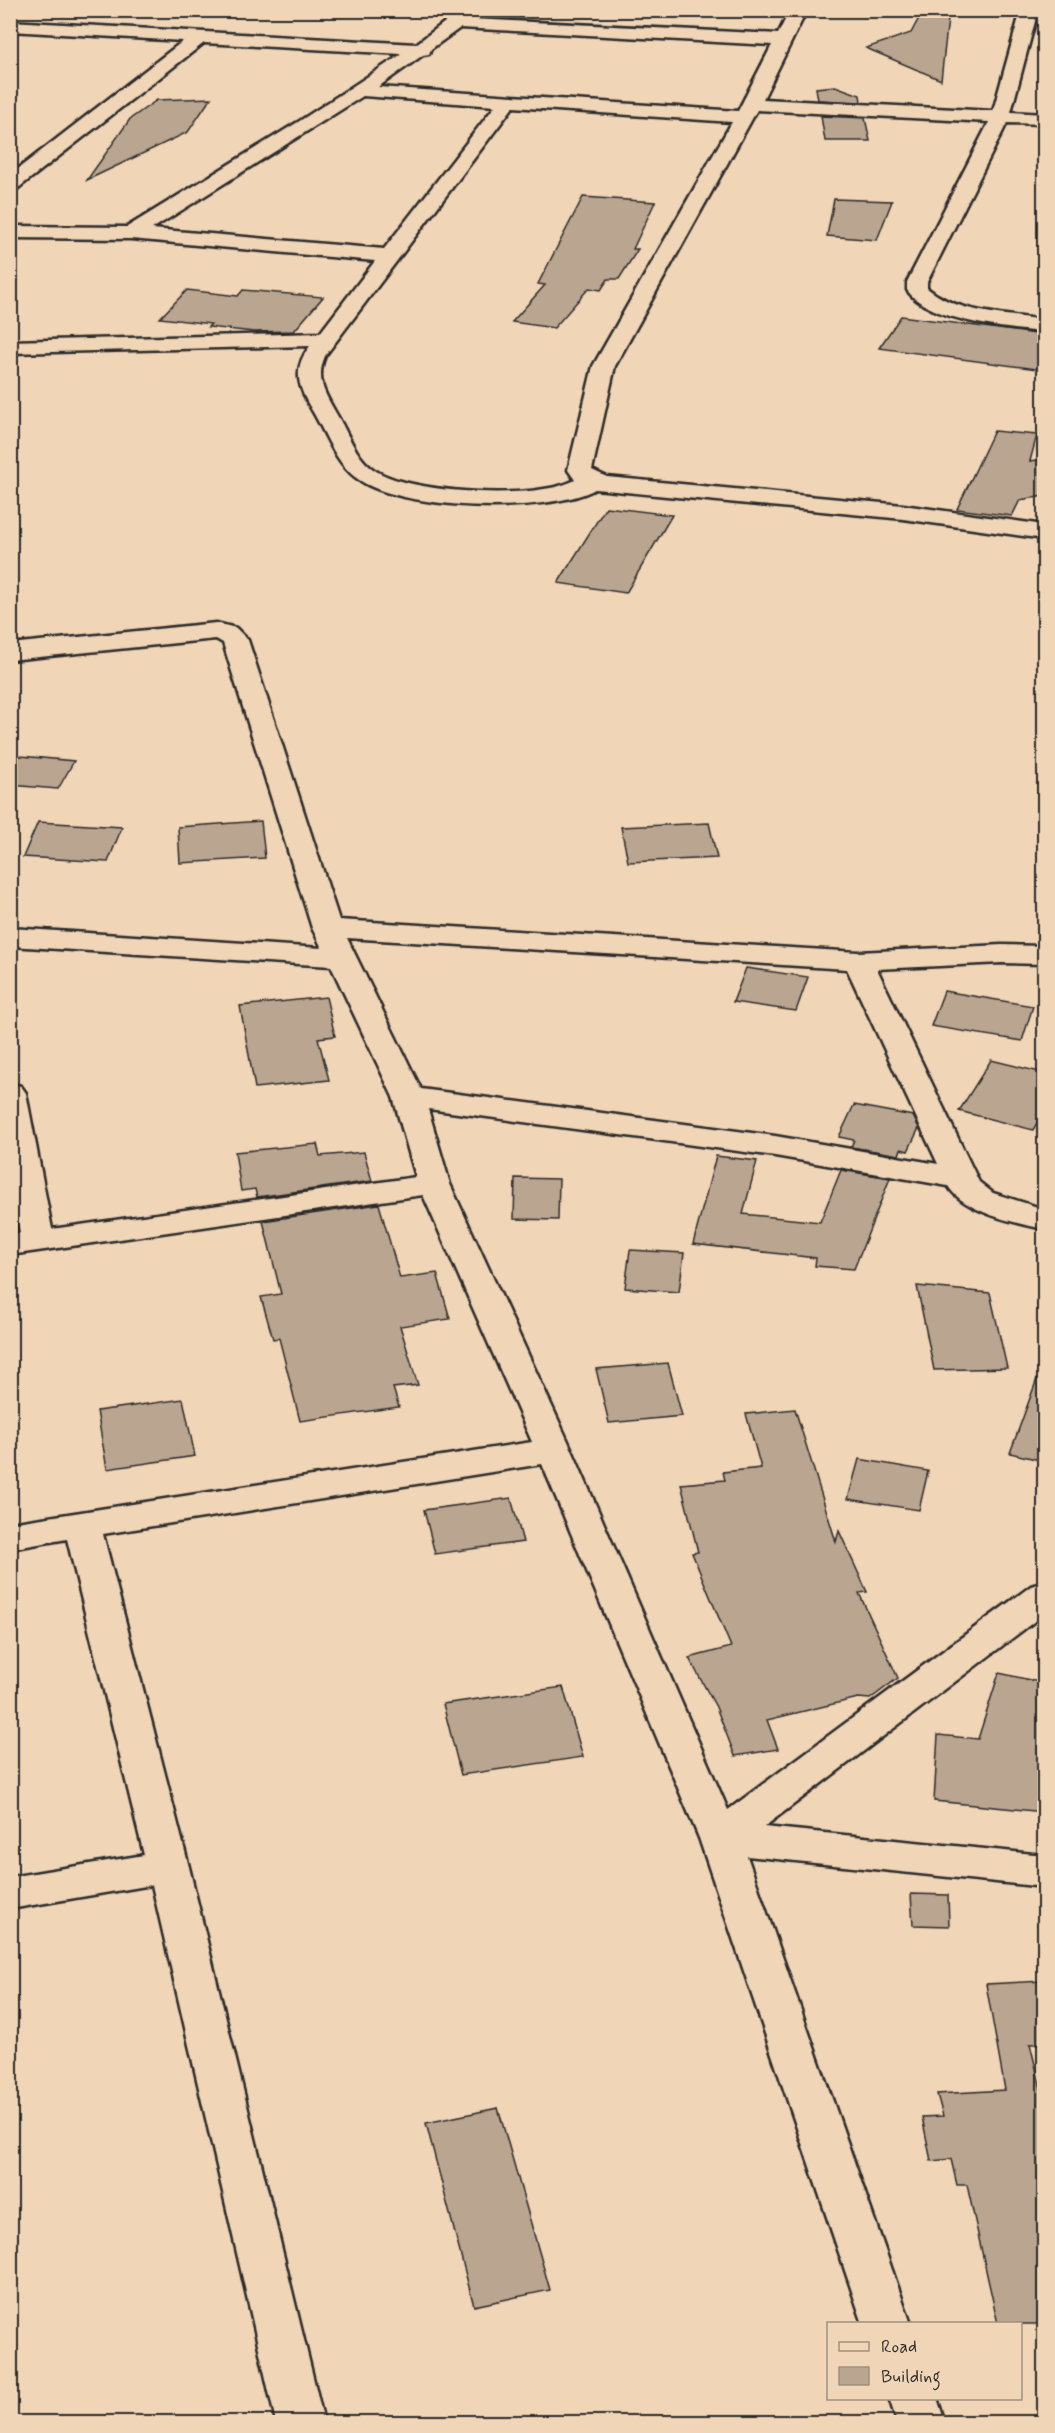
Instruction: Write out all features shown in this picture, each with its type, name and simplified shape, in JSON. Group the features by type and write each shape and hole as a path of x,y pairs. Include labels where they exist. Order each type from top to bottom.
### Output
{"street":[{"path":"131,233 363,91 423,50 473,10"},
{"path":"799,10 747,110 604,366 580,470 584,477 591,481 903,512 1044,532"},
{"path":"1030,10 1001,116 917,282 917,290 927,299 946,308 1044,326"},
{"path":"457,23 783,40"},
{"path":"10,26 423,50"},
{"path":"10,186 200,37"},
{"path":"363,91 747,110 1044,119"},
{"path":"509,100 326,339 308,368 308,384 351,460 365,474 386,486 435,496 508,497 544,496 572,491 591,481"},
{"path":"10,232 131,233 390,256"},
{"path":"10,347 326,339"},
{"path":"10,652 216,631 227,633 235,640 335,943 409,1097 434,1184 554,1450 720,1838 886,2322"},
{"path":"10,937 335,943 858,961 1002,954 1044,955"},
{"path":"858,961 965,1187 981,1200 1044,1219"},
{"path":"10,1093 24,1243 434,1184"},
{"path":"409,1097 775,1146 960,1178"},
{"path":"10,1536 554,1450"},
{"path":"82,1524 168,1867 300,2422"},
{"path":"720,1838 1044,1594"},
{"path":"720,1838 1044,1871"},
{"path":"10,1893 168,1867"},
{"path":"914,2400 921,2422"}],"building":[{"path":"920,16 948,19 941,80 866,48 911,33"},
{"path":"835,86 860,95 861,102 818,100 816,88"},
{"path":"211,98 188,132 87,180 130,119 157,100"},
{"path":"821,116 865,118 870,141 825,141"},
{"path":"583,197 655,202 633,249 638,249 619,279 608,279 601,290 589,288 554,328 512,322 545,285 538,284"},
{"path":"834,199 892,201 877,240 827,236"},
{"path":"187,290 238,296 243,290 323,297 294,331 254,332 208,327 211,324 160,318"},
{"path":"901,316 1044,335 1044,370 879,348"},
{"path":"994,431 1037,435 1030,461 1044,459 1044,496 1020,500 1012,516 957,509"},
{"path":"606,507 672,515 626,593 558,583"},
{"path":"10,755 74,761 58,789 10,785"},
{"path":"261,821 265,858 180,863 178,827"},
{"path":"38,822 122,827 108,862 23,857"},
{"path":"709,823 717,858 628,862 621,827"},
{"path":"746,968 808,977 796,1011 733,1002"},
{"path":"944,991 1033,1006 1022,1041 931,1026"},
{"path":"326,997 335,1036 318,1038 329,1080 255,1088 240,1006"},
{"path":"991,1060 1044,1073 1044,1111 1033,1130 959,1111"},
{"path":"854,1105 913,1116 919,1128 908,1151 901,1149 899,1155 851,1147 854,1140 839,1137"},
{"path":"317,1144 320,1156 364,1152 372,1181 257,1197 255,1189 241,1191 235,1152"},
{"path":"716,1156 757,1161 743,1214 820,1222 841,1170 890,1178 854,1269 815,1266 816,1258 693,1244"},
{"path":"515,1178 559,1179 558,1220 514,1219"},
{"path":"379,1204 400,1278 437,1273 450,1319 400,1326 418,1385 393,1388 399,1407 300,1421 279,1338 273,1339 261,1297 281,1294 263,1221"},
{"path":"630,1250 684,1253 679,1292 625,1288"},
{"path":"917,1286 990,1293 1007,1368 934,1370"},
{"path":"668,1363 682,1416 609,1423 596,1369"},
{"path":"1041,1368 1044,1369 1044,1461 1010,1453"},
{"path":"183,1399 195,1456 107,1469 97,1411"},
{"path":"795,1409 836,1542 839,1531 867,1592 859,1593 898,1678 870,1699 858,1698 767,1720 778,1749 735,1756 716,1707 689,1658 731,1647 692,1553 698,1552 681,1484 725,1480 723,1472 761,1468 746,1414"},
{"path":"859,1459 928,1471 919,1510 848,1499"},
{"path":"511,1498 523,1542 435,1554 424,1510"},
{"path":"999,1673 1044,1683 1044,1812 934,1801 938,1735 978,1739"},
{"path":"563,1687 583,1757 461,1775 443,1704"},
{"path":"911,1894 948,1895 949,1926 913,1925"},
{"path":"1044,1981 1044,2044 1030,2044 1044,2101 1044,2324 998,2322 967,2185 957,2185 951,2159 931,2161 922,2117 943,2116 937,2094 1005,2090 986,1984"},
{"path":"498,2108 550,2290 474,2306 426,2123"}]}
